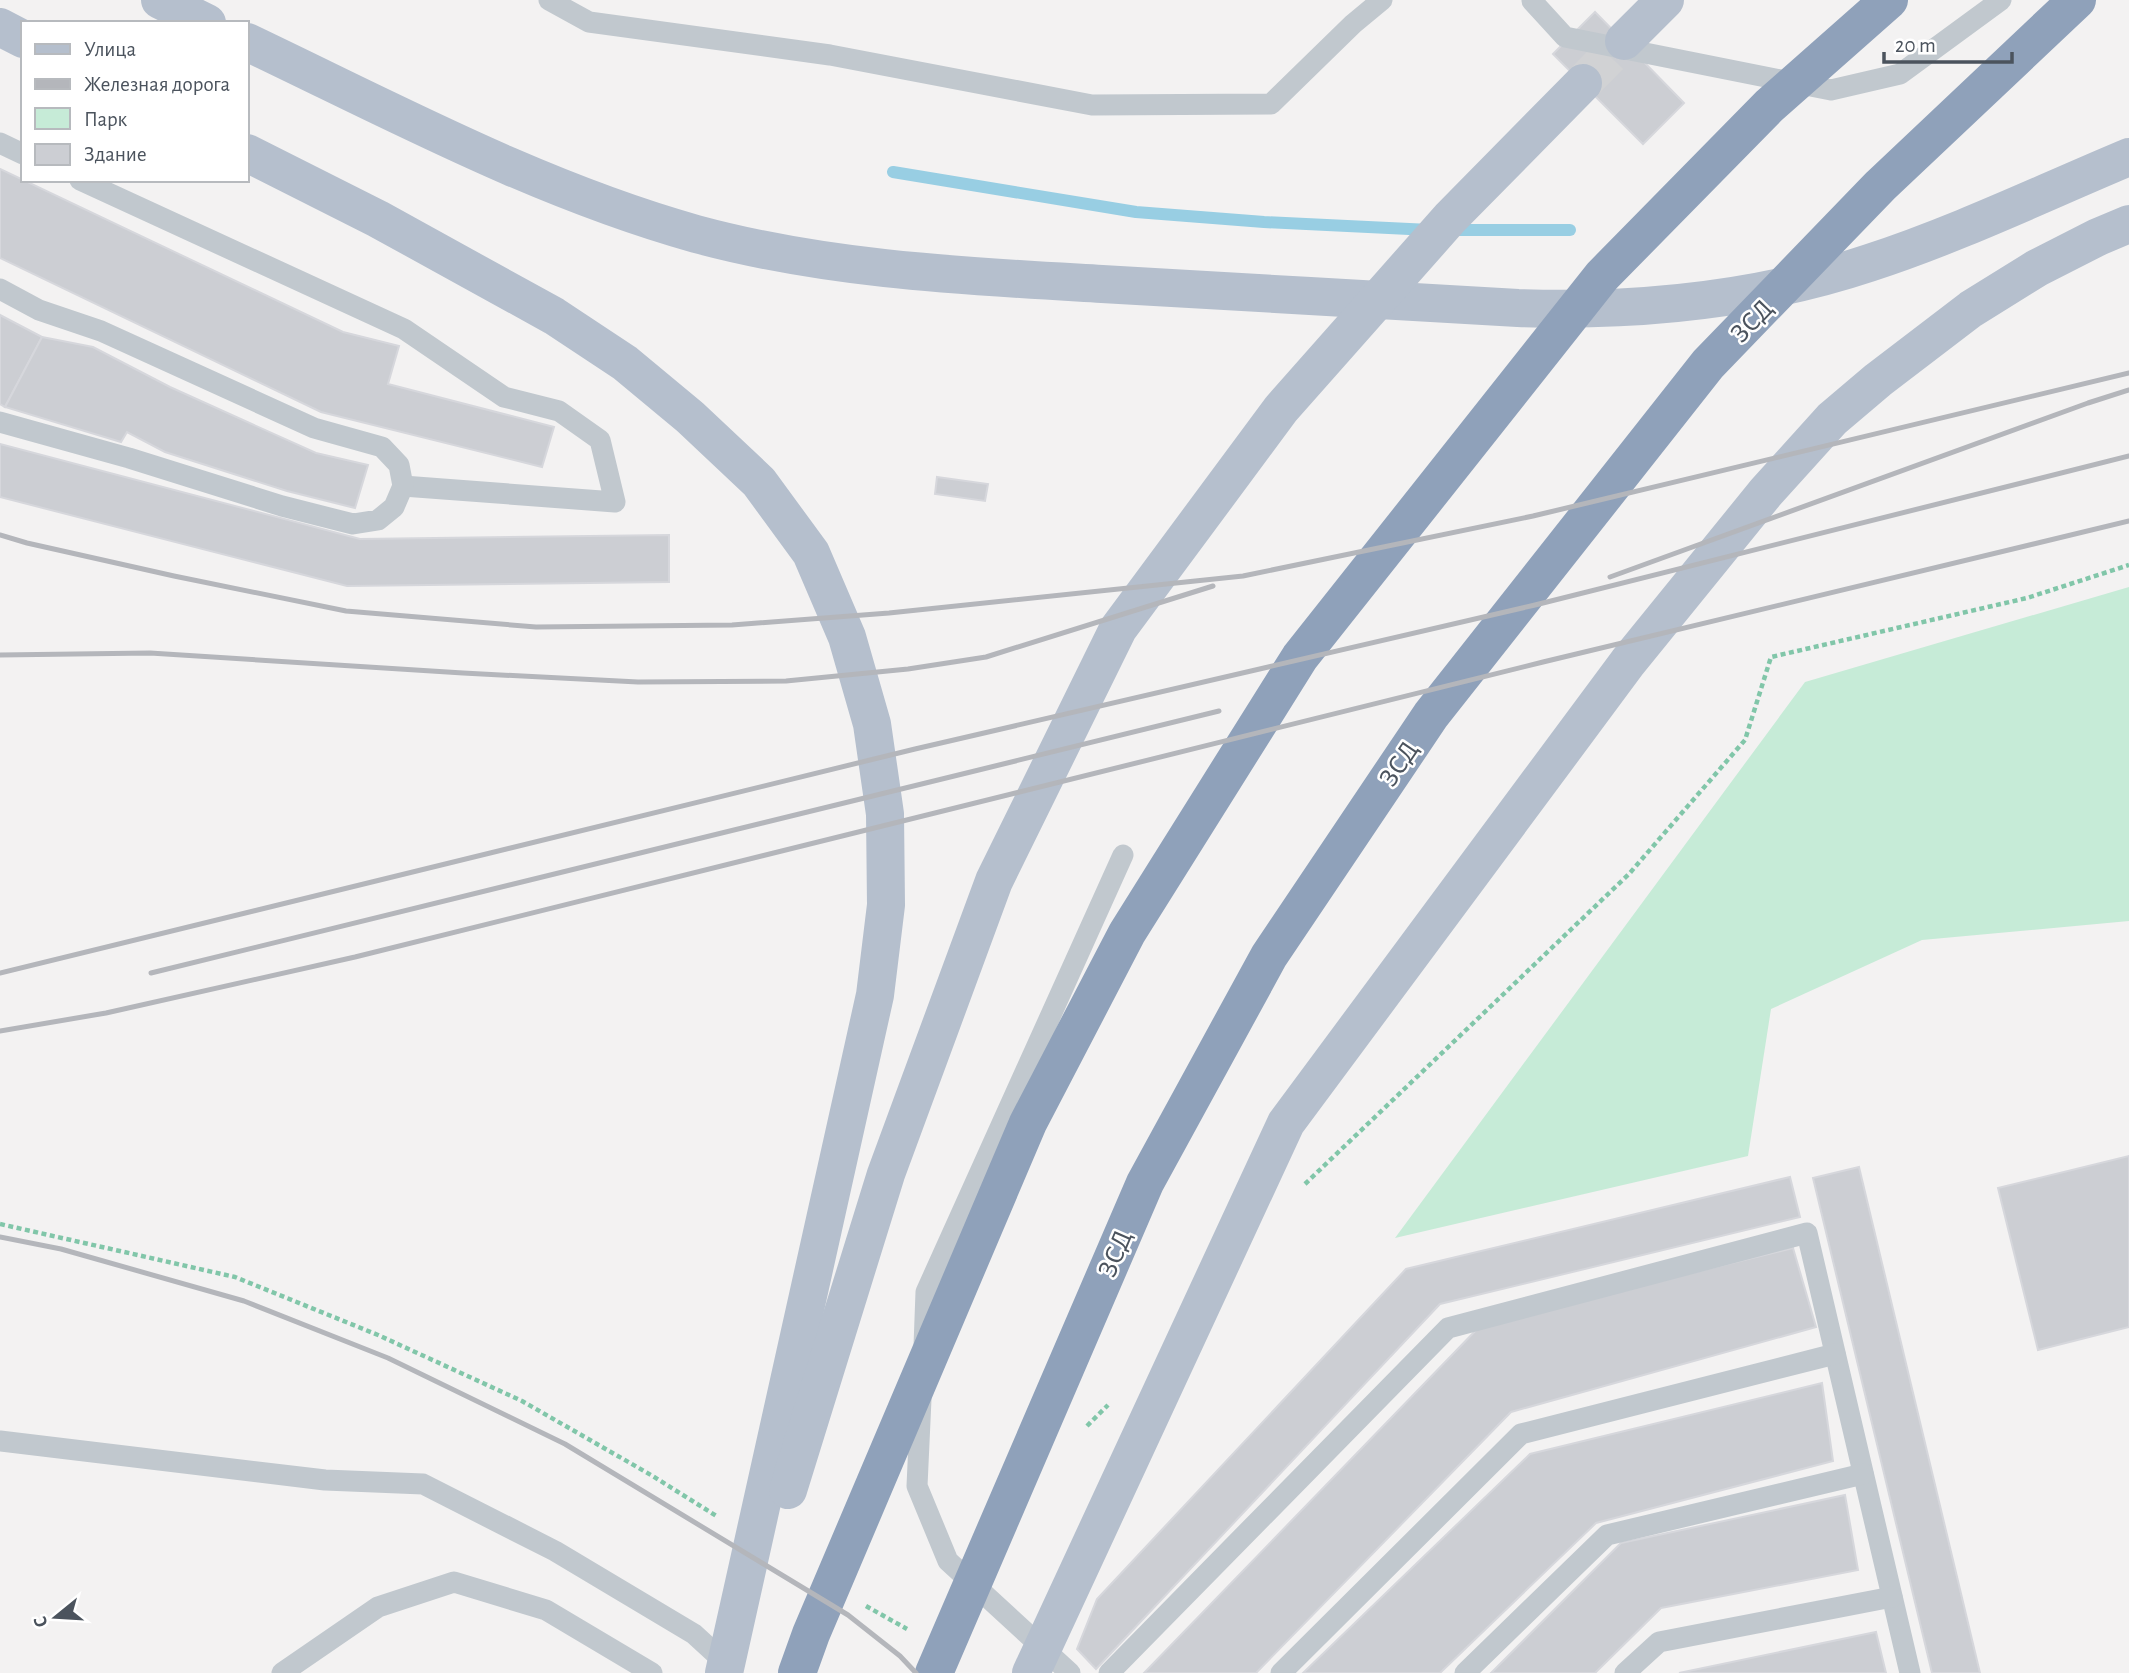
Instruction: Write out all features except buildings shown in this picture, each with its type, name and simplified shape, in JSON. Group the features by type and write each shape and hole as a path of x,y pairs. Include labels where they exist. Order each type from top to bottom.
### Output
{"highway":[{"path":"797,1673 811,1634 1028,1124 1127,933 1300,657 1602,276 1769,106 1889,0"},
{"name":"ЗСД","path":"934,1673 1144,1182 1269,956 1423,726 1708,364 1880,186 2077,0"}],"main road":[{"path":"160,0 203,21"},
{"path":"1624,41 1665,0"},
{"path":"0,27 21,38"},
{"path":"248,42 502,163 574,193 648,219 698,234 800,257 864,267 955,276 1531,309 1619,309 1670,305 1771,290 1869,263 1916,247 2129,157"},
{"path":"734,1673 886,1174 975,932 994,881 1118,629 1281,410 1450,218 1583,83"},
{"path":"248,154 378,219 522,298 625,363 690,417 759,482 811,554 847,637 872,724 885,814 884,918 875,995 724,1673"},
{"path":"1031,1673 1286,1123 1628,662 1766,492 1841,411 1971,309 2037,268 2129,224"}],"lane":[{"path":"549,0 589,22 831,55 1093,105 1106,105 1271,104 1353,24 1382,0"},
{"path":"1532,1 1565,37 1831,90 1900,74 2001,0"},
{"path":"0,144 21,153"},
{"path":"84,182 404,329 504,397 559,411 600,440 615,502 403,486"},
{"path":"0,289 39,310 101,331 314,428 382,447 400,465 403,486 394,507 378,520 353,524 282,506 129,458 0,422"},
{"path":"1070,1673 948,1561 917,1486 926,1293 1122,855"},
{"path":"1109,1673 1448,1328 1807,1233 1910,1673"},
{"path":"1281,1673 1521,1434 1835,1354"},
{"path":"0,1441 325,1480 423,1484 555,1551 694,1634 734,1673"},
{"path":"1465,1673 1607,1535 1863,1474"},
{"path":"282,1673 378,1606 454,1582 546,1610 652,1673"},
{"path":"1625,1673 1659,1642 1892,1597"}],"path":[{"path":"1304,1185 1629,874 1745,740 1771,657 2027,598 2129,565"},
{"path":"0,1224 235,1277 378,1335 522,1401 651,1475 720,1519"},
{"path":"1081,1431 1110,1404"},
{"path":"856,1601 911,1632"}],"green space":[{"path":"2129,587 2129,921 1922,940 1771,1009 1748,1156 1395,1238 1805,682"}],"waterway":[{"path":"893,172 1136,212 1264,222 1430,230"},
{"path":"1448,230 1570,230"}],"tunnel":[{"path":"1583,83 1624,41"}],"railway":[{"path":"0,535 174,576 346,611 536,627 732,625 889,613 1243,576 1533,516 2129,373"},
{"path":"1610,577 2129,390"},
{"path":"0,973 915,749 1535,605 2129,456"},
{"path":"0,1031 106,1013 355,957 1543,662 2129,521"},
{"path":"0,655 150,653 638,682 786,681 908,669 986,657 1213,586"},
{"path":"151,973 1219,711"},
{"path":"0,1237 61,1249 244,1301 388,1358 565,1444 848,1615 900,1656 916,1673"}]}
